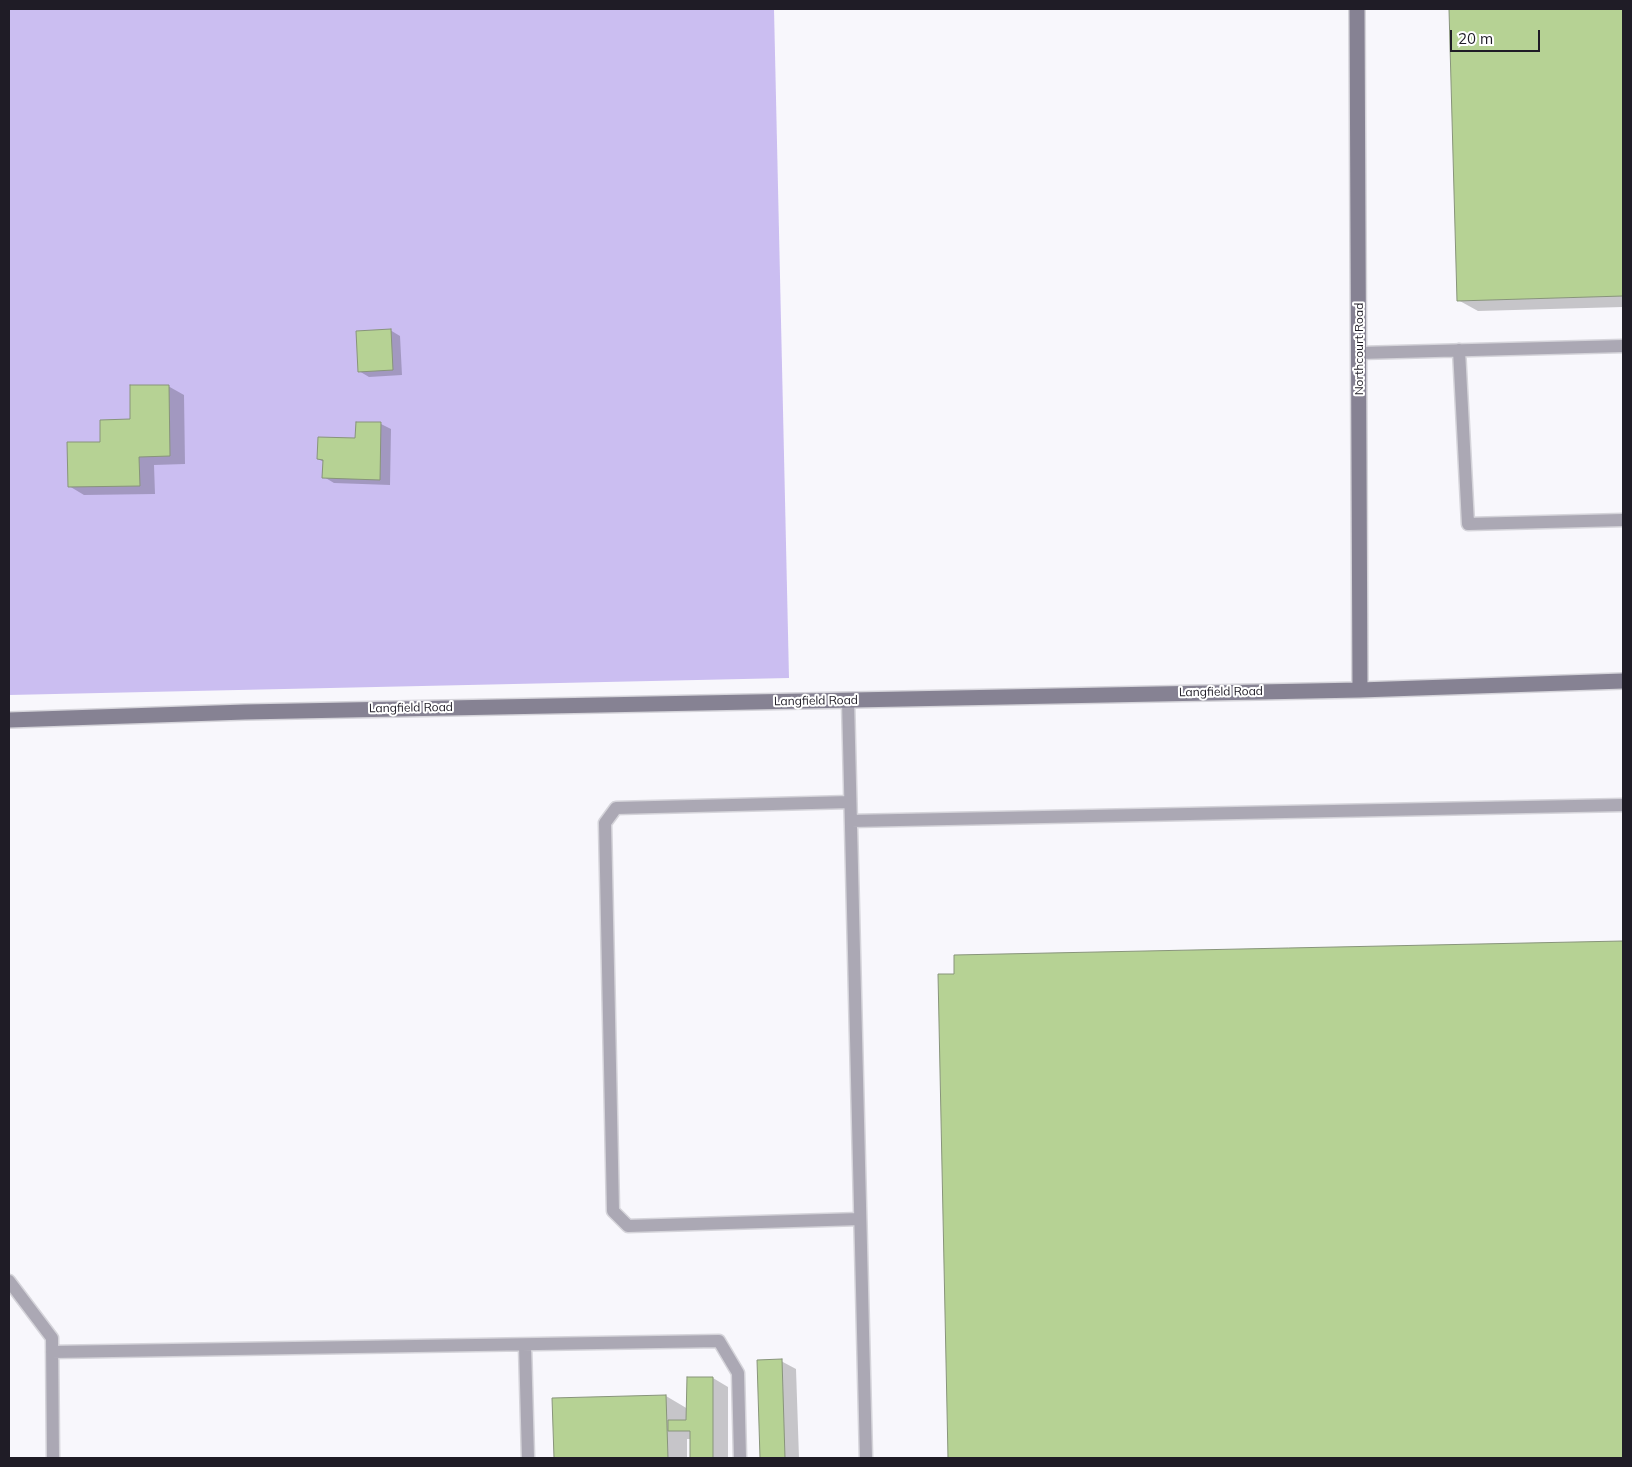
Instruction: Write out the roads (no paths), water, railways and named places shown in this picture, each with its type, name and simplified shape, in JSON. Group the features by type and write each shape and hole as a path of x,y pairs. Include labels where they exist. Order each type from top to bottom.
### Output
{"street":[{"name":"Northcourt Road","path":"1357,9 1360,690"},
{"name":"Langfield Road","path":"9,720 255,712 1360,690 1623,681"}],"lane":[{"path":"1359,353 1623,346"},
{"path":"1459,350 1468,524 1623,520"},
{"path":"848,700 866,1458"},
{"path":"850,802 616,808 605,823 613,1211 628,1226 860,1220"},
{"path":"851,821 1623,805"},
{"path":"9,1281 52,1338 53,1458"},
{"path":"52,1352 719,1341 738,1373 740,1458"},
{"path":"525,1345 528,1458"}]}
